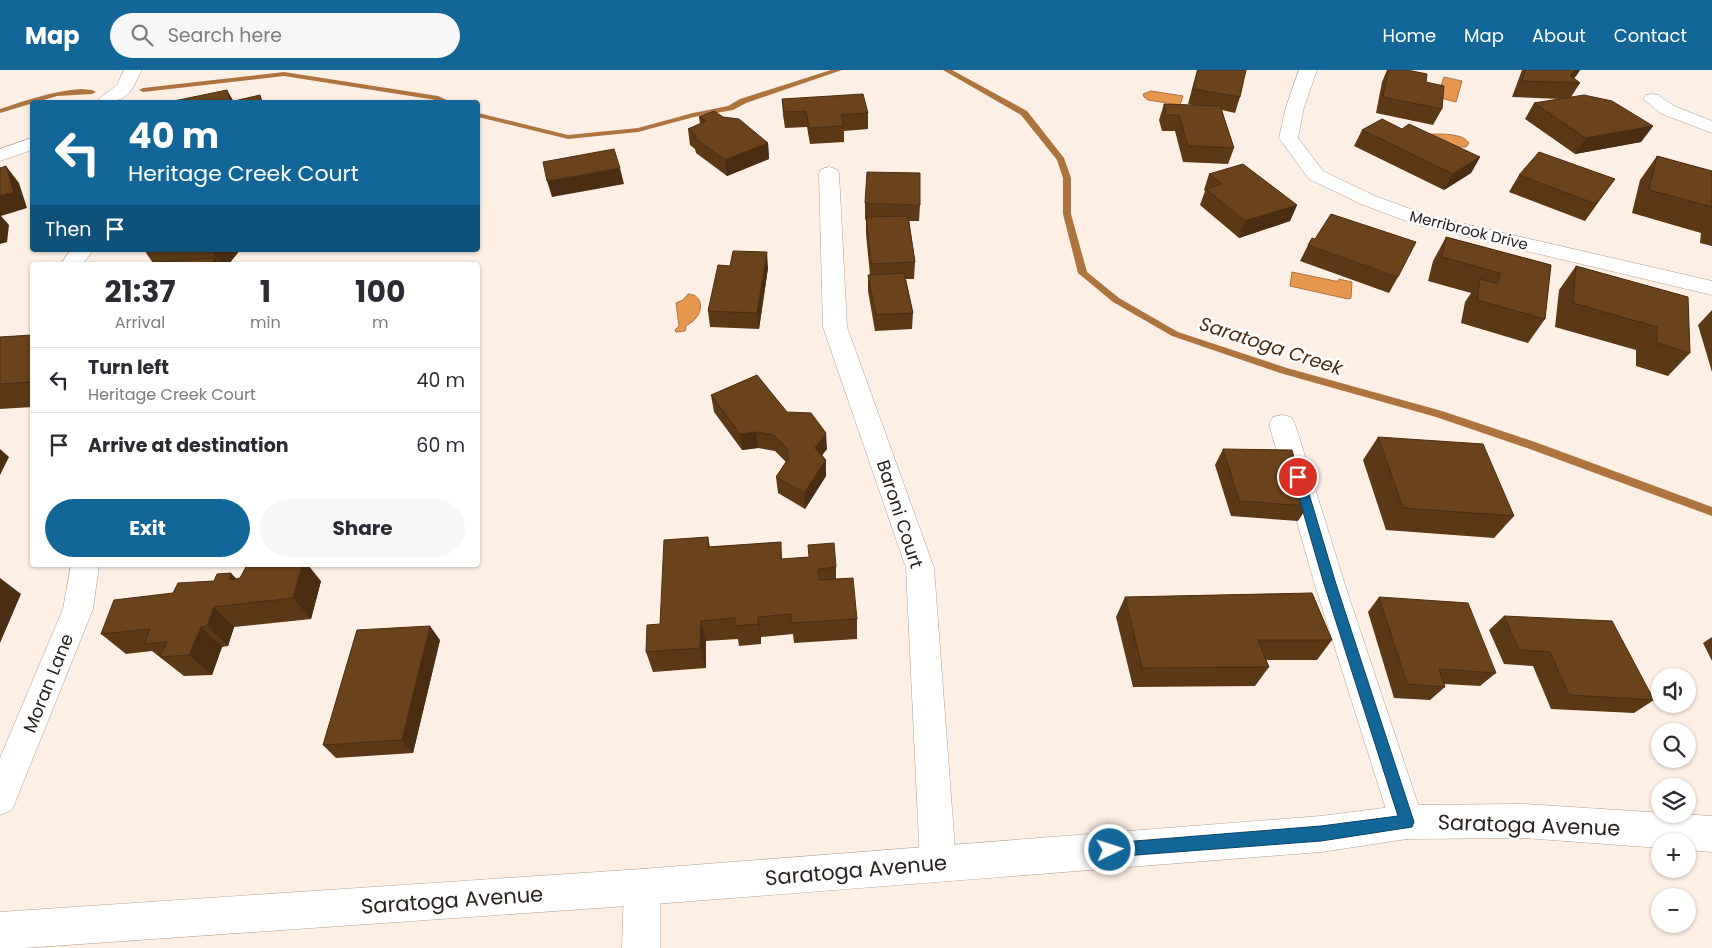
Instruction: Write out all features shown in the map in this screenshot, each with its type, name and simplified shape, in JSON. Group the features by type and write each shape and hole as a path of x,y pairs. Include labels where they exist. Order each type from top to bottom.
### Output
{"street":[{"path":"109,100 124,88 133,70"},
{"name":"Merribrook Drive","path":"1308,70 1295,107 1288,138 1316,175 1368,200 1424,221 1712,288"},
{"path":"1652,99 1668,110 1712,126"},
{"path":"0,155 30,145"},
{"name":"Baroni Court","path":"829,173 835,327 920,568 938,863"},
{"path":"1282,424 1330,584 1407,822"},
{"name":"Moran Lane","path":"0,798 78,609 85,567"},
{"name":"Saratoga Avenue","path":"0,931 642,887 1321,834 1407,822 1524,820 1712,834"},
{"path":"638,942 642,887"}],"shaded area":[{"path":"1444,77 1462,81 1456,102 1437,97"},
{"path":"1151,91 1183,96 1180,105 1148,100 1143,94"},
{"path":"1420,134 1454,135 1465,139 1469,143 1466,147 1459,147"},
{"path":"1292,272 1335,281 1339,281 1339,279 1352,282 1351,298 1348,299 1290,286"},
{"path":"688,294 693,295 699,300 700,311 694,320 685,327 685,331 676,332 675,330 679,326 676,303 683,300"}],"building":[{"path":"1198,70 1246,70 1240,97 1193,89"},
{"path":"1388,70 1407,70 1427,74 1426,82 1444,86 1442,109 1383,97"},
{"path":"1525,70 1575,70 1570,75 1580,83 1522,81"},
{"path":"227,90 230,100 179,100"},
{"path":"863,94 868,113 841,115 844,126 809,128 806,111 784,112 782,99"},
{"path":"260,95 261,100 239,100"},
{"path":"1584,95 1612,101 1653,126 1586,138 1534,103"},
{"path":"1164,104 1220,106 1234,148 1188,146 1179,115 1166,115"},
{"path":"714,111 723,117 739,119 768,143 725,160 693,137 697,136 688,129 706,121 699,117"},
{"path":"1382,119 1402,129 1409,124 1480,157 1453,174 1362,130"},
{"path":"614,149 620,168 547,181 543,162"},
{"path":"1539,152 1615,179 1596,204 1519,175"},
{"path":"1657,156 1712,171 1712,207 1649,190"},
{"path":"1243,164 1297,205 1245,221 1206,189 1222,184 1209,174"},
{"path":"6,166 14,192 0,196 0,168"},
{"path":"867,172 920,173 920,205 865,203"},
{"path":"1331,214 1416,242 1398,277 1308,245 1312,238 1315,239"},
{"path":"908,216 915,262 871,264 866,217"},
{"path":"1446,237 1551,265 1545,319 1477,300 1480,279 1498,284 1500,273 1442,257"},
{"path":"733,251 767,252 757,313 708,311 718,265 730,266"},
{"path":"215,258 213,262 161,262"},
{"path":"1576,266 1688,297 1690,353 1657,343 1657,327 1573,303"},
{"path":"904,273 913,313 876,315 868,275"},
{"path":"30,335 30,382 0,384 0,337"},
{"path":"757,375 787,412 811,413 826,433 815,448 826,460 804,493 776,477 788,459 787,448 774,435 756,432 740,434 711,395"},
{"path":"1378,437 1483,444 1514,516 1403,508"},
{"path":"1223,449 1292,450 1308,506 1239,501"},
{"path":"708,537 708,547 781,542 781,559 809,557 808,545 834,543 836,567 818,569 819,580 853,578 857,619 791,623 791,614 758,617 758,624 735,626 735,618 701,621 700,648 646,652 647,625 660,624 664,540"},
{"path":"246,567 301,567 293,598 214,607 207,626 201,627 189,655 160,657 167,642 144,644 150,629 101,634 114,600 173,593 178,583 214,581 217,574 231,573 229,580 240,578"},
{"path":"1312,593 1332,640 1258,640 1269,667 1142,668 1125,597"},
{"path":"1379,597 1468,603 1496,673 1439,669 1445,687 1407,684"},
{"path":"1504,616 1612,621 1651,694 1651,700 1569,695 1550,652 1519,650"},
{"path":"430,626 402,740 323,745 357,630"}],"waterway":[{"name":"Saratoga Creek","path":"480,115 568,137 638,130 693,115 730,108 743,101 838,70"},
{"name":"Saratoga Creek","path":"947,70 1024,113 1061,160 1067,178 1067,214 1083,273 1116,300 1175,334 1284,371 1438,414 1531,445 1712,512"},
{"name":"Saratoga Creek","path":"143,90 284,74 442,100"},
{"name":"Saratoga Creek","path":"34,100 69,92 92,92"},
{"name":"Saratoga Creek","path":"0,111 30,101"}],"route":[{"path":"1110,850 1321,834 1407,822 1330,584 1298,477"}]}
